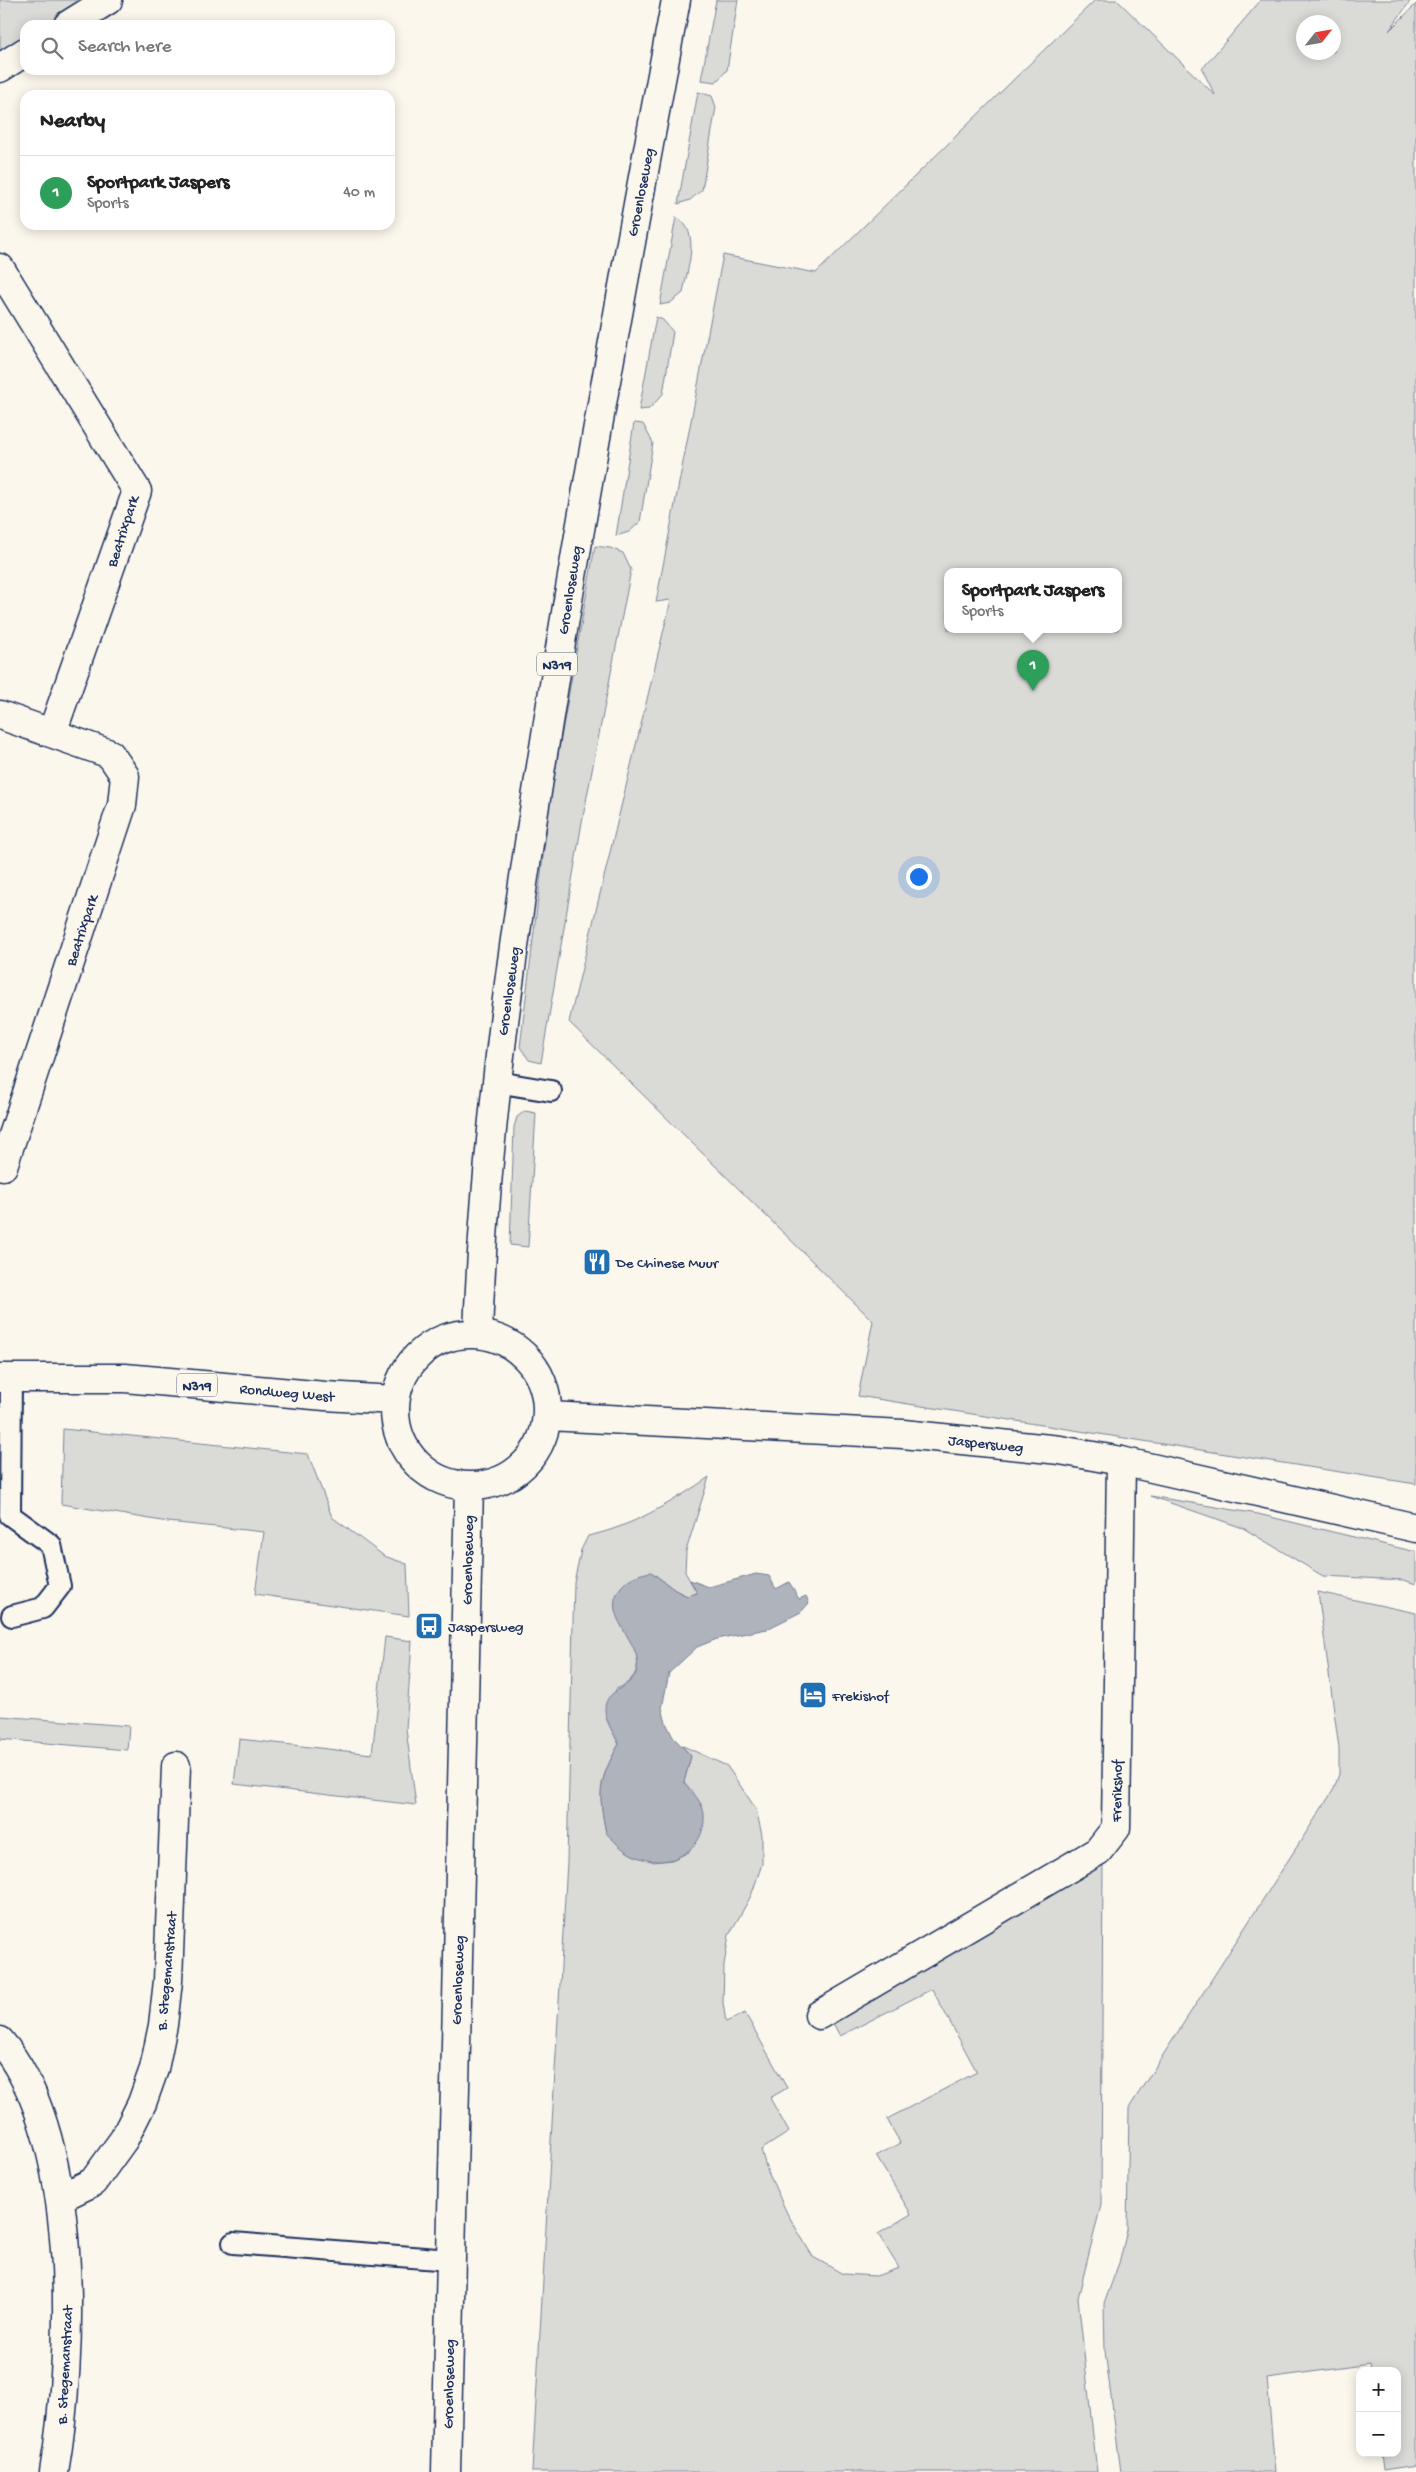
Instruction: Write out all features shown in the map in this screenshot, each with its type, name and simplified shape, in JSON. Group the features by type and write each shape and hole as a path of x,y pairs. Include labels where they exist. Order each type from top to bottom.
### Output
{"street":[{"path":"76,20 108,0"},
{"name":"Groenloseweg","path":"478,1334 480,1258 496,1082 526,864 578,537 676,0"},
{"path":"0,68 20,55"},
{"name":"Beatrixpark","path":"0,268 137,491 52,734"},
{"name":"Beatrixpark","path":"0,715 110,754 125,776 122,805 3,1166"},
{"path":"478,1334 507,1342 530,1361 544,1387 548,1416 540,1445 522,1468 498,1483 469,1487 437,1479 411,1458 397,1429 394,1400 406,1370 425,1349 450,1336 478,1334"},
{"name":"Rondweg West","path":"6,1378 125,1378 325,1396 394,1400"},
{"name":"Jaspersweg","path":"548,1416 903,1434 1060,1450 1121,1461 1416,1528"},
{"name":"Frerikshof","path":"819,2015 1098,1851 1116,1828 1121,1461"},
{"name":"Groenloseweg","path":"446,2472 469,1487"},
{"name":"B. Stegemanstraat","path":"60,2198 93,2182 124,2139 142,2103 154,2069 163,2025 168,1981 176,1766"},
{"name":"B. Stegemanstraat","path":"0,2041 11,2054 30,2091 44,2129 60,2198 65,2243 68,2310 62,2428 54,2472"}],"lane":[{"path":"496,1082 550,1091"},
{"path":"6,1378 5,1514 51,1545 60,1586 44,1608 12,1616"},
{"path":"233,2243 450,2260"}],"shaded area":[{"path":"0,0 92,0 60,20 20,20 20,45 0,58"},
{"path":"716,0 738,0 727,70 716,82 701,80"},
{"path":"1095,0 1117,0 1215,95 1202,69 1261,0 1411,0 1389,31 1416,4 1416,1484 858,1396 873,1321 569,1022 671,600 656,602 723,255 816,273"},
{"path":"698,92 712,96 716,107 702,190 690,200 678,204"},
{"path":"676,217 684,223 689,231 691,251 689,262 683,293 670,303 660,305"},
{"path":"656,317 663,320 673,332 663,394 649,409 639,410"},
{"path":"634,423 643,424 653,443 640,522 629,532 616,536"},
{"path":"595,546 610,548 623,553 631,570 582,822 541,1063 529,1060 520,1047 550,800"},
{"path":"525,1111 536,1113 528,1247 510,1245 514,1127 517,1117"},
{"path":"63,1429 308,1454 332,1517 384,1556 407,1564 409,1616 255,1594 264,1532 168,1522 61,1504"},
{"path":"709,1477 686,1551 685,1572 697,1593 687,1596 675,1590 651,1572 634,1648 638,1661 637,1667 632,1678 616,1689 607,1720 619,1744 604,1778 601,1796 602,1807 606,1833 653,1862 672,1860 689,1852 691,1791 684,1782 691,1756 681,1745 727,1766 756,1809 762,1835 762,1864 751,1896 729,1935 724,1965 723,2003 726,2022 745,2013 787,2088 770,2098 789,2132 761,2150 767,2170 787,2213 813,2257 843,2274 876,2276 899,2268 878,2234 911,2214 876,2156 900,2143 887,2119 977,2072 932,1989 840,2036 830,2018 1103,1857 1101,2205 1078,2298 1097,2472 532,2472 567,1862 574,1582 581,1550 588,1536 636,1520"},
{"path":"1150,1496 1258,1514 1416,1552 1416,1584 1404,1580 1323,1576 1243,1528"},
{"path":"651,1572 675,1590 687,1596 697,1593 690,1580 709,1587 756,1574 769,1576 776,1589 789,1582 799,1599 806,1596 809,1603 801,1612 767,1629 717,1639 697,1647 669,1673 662,1708 666,1723 673,1737 691,1756 684,1782 700,1802 704,1815 703,1827 693,1847 684,1854 663,1861 652,1861 630,1854 606,1833 601,1796 607,1768 619,1744 607,1720 606,1701 629,1682 637,1669 634,1648 618,1618 615,1598 621,1587 631,1578"},
{"path":"1318,1592 1416,1613 1416,2465 1383,2470 1381,2457 1401,2457 1401,2367 1370,2367 1370,2364 1267,2378 1275,2472 1121,2472 1105,2351 1104,2304 1120,2260 1127,2230 1129,2108 1334,1789 1339,1774 1339,1748"},
{"path":"385,1637 412,1641 406,1729 416,1805 234,1784 239,1739 372,1754"},
{"path":"0,1716 129,1726 127,1750 0,1739"}],"place":[{"name":"Sportpark Jaspers","path":"1033,691"},
{"name":"De Chinese Muur","path":"597,1262"},
{"name":"Jaspersweg","path":"429,1626"},
{"name":"Frekishof","path":"813,1695"}]}
